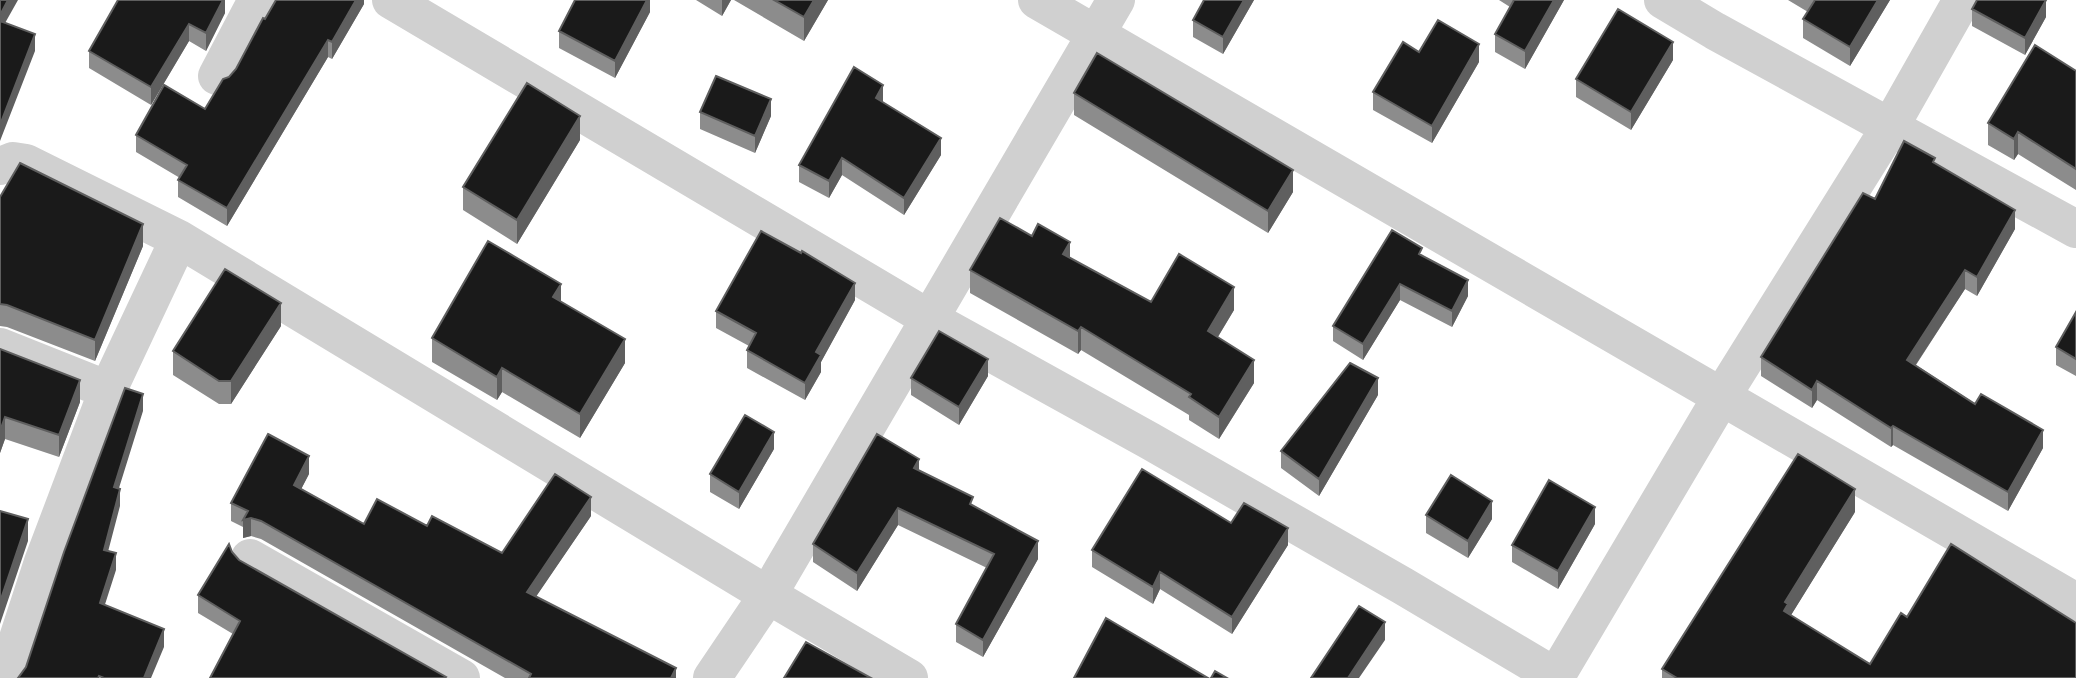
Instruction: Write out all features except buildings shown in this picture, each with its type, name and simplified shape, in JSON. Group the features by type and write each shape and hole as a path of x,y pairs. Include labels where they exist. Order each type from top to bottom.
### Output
{"street":[{"path":"216,76 257,0"},
{"path":"391,0 930,319 1403,586 1556,677 1722,396 1890,127 1962,0"},
{"path":"1037,0 2076,602"},
{"path":"712,678 768,595 1116,0"},
{"path":"1663,0 1715,32 2076,229"},
{"path":"0,166 13,161 26,163 179,239 909,678"},
{"path":"5,678 43,562 107,390 179,239"},
{"path":"0,347 107,390"},
{"path":"250,558 461,678"}]}
